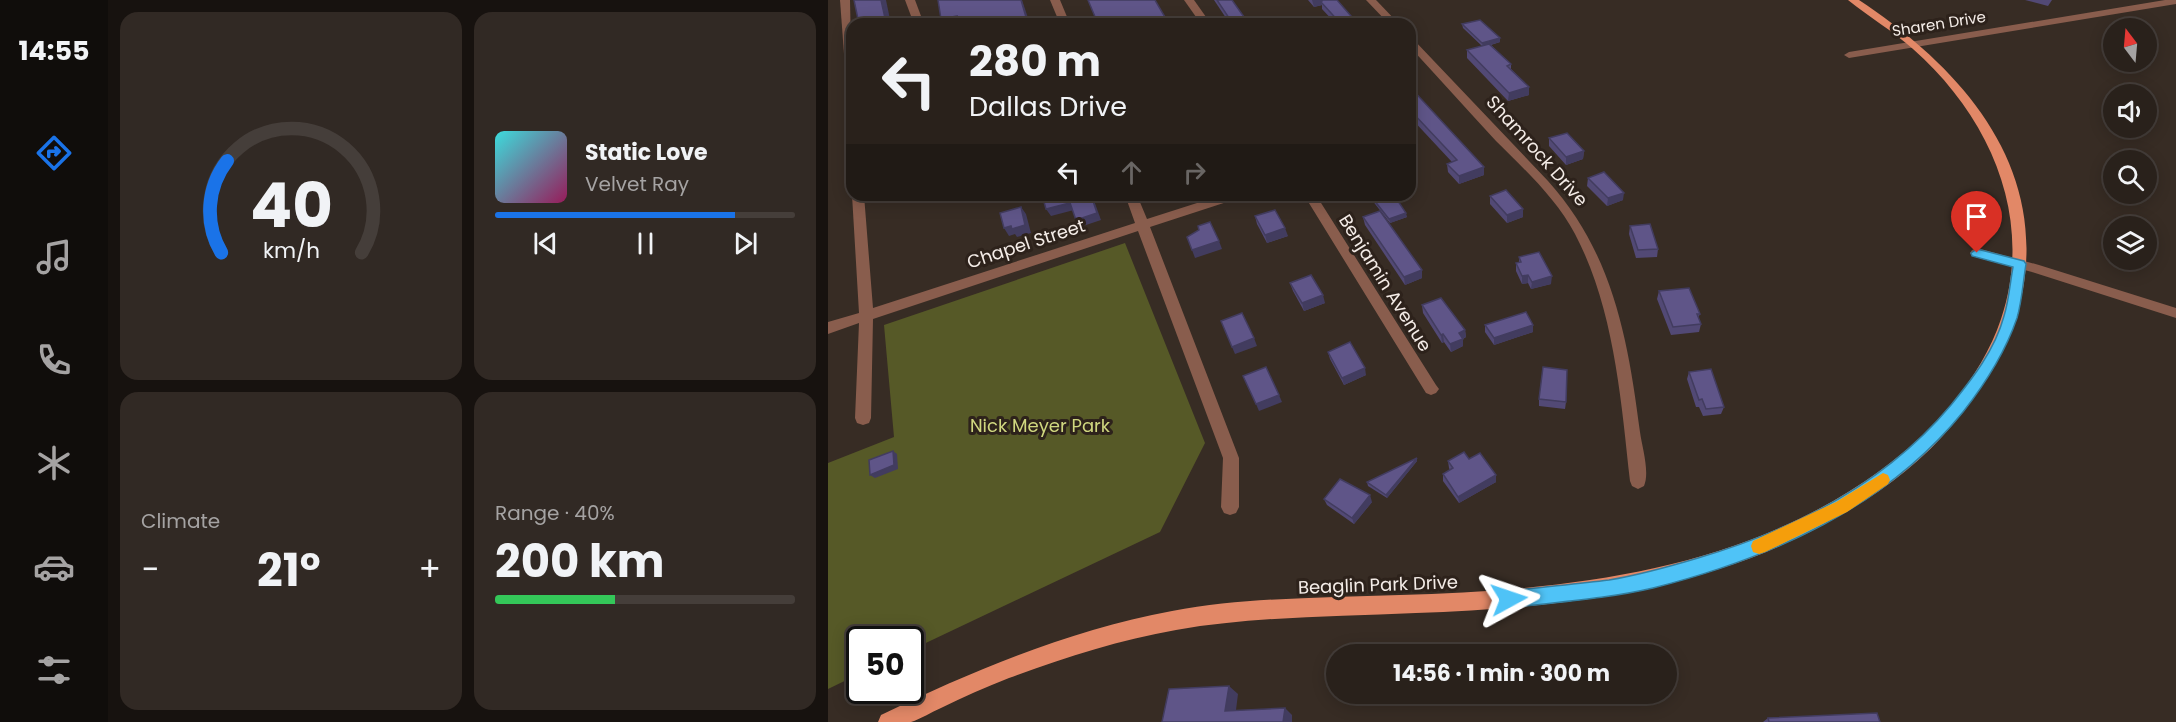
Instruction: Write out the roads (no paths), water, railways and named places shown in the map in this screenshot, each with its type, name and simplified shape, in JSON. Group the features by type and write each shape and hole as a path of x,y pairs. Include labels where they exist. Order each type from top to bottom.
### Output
{"main road":[{"name":"Beaglin Park Drive","path":"888,722 964,686 1015,666 1109,635 1160,624 1257,609 1486,601 1577,592 1653,579 1700,567 1774,541 1833,512 1905,463 1934,436 1990,363 2010,317 2020,264 2020,238 2015,197 2010,178 1992,136 1960,89 1913,43 1852,0"}],"street":[{"path":"845,0 846,18"},
{"path":"910,0 917,18"},
{"path":"1055,0 1062,18"},
{"path":"1189,0 1202,18"},
{"path":"1371,0 1388,18"},
{"name":"Sharen Drive","path":"1849,55 2176,1"},
{"name":"Shamrock Drive","path":"1416,47 1538,178 1581,234 1592,258 1618,346 1630,407 1638,481"},
{"path":"858,201 866,316 863,418"},
{"path":"1133,201 1231,458 1230,507"},
{"name":"Chapel Street","path":"828,328 1216,201"},
{"name":"Benjamin Avenue","path":"1314,201 1431,389"},
{"path":"1977,253 2020,264 2176,313"}],"park label":[{"name":"Nick Meyer Park","path":"1040,426"}]}
